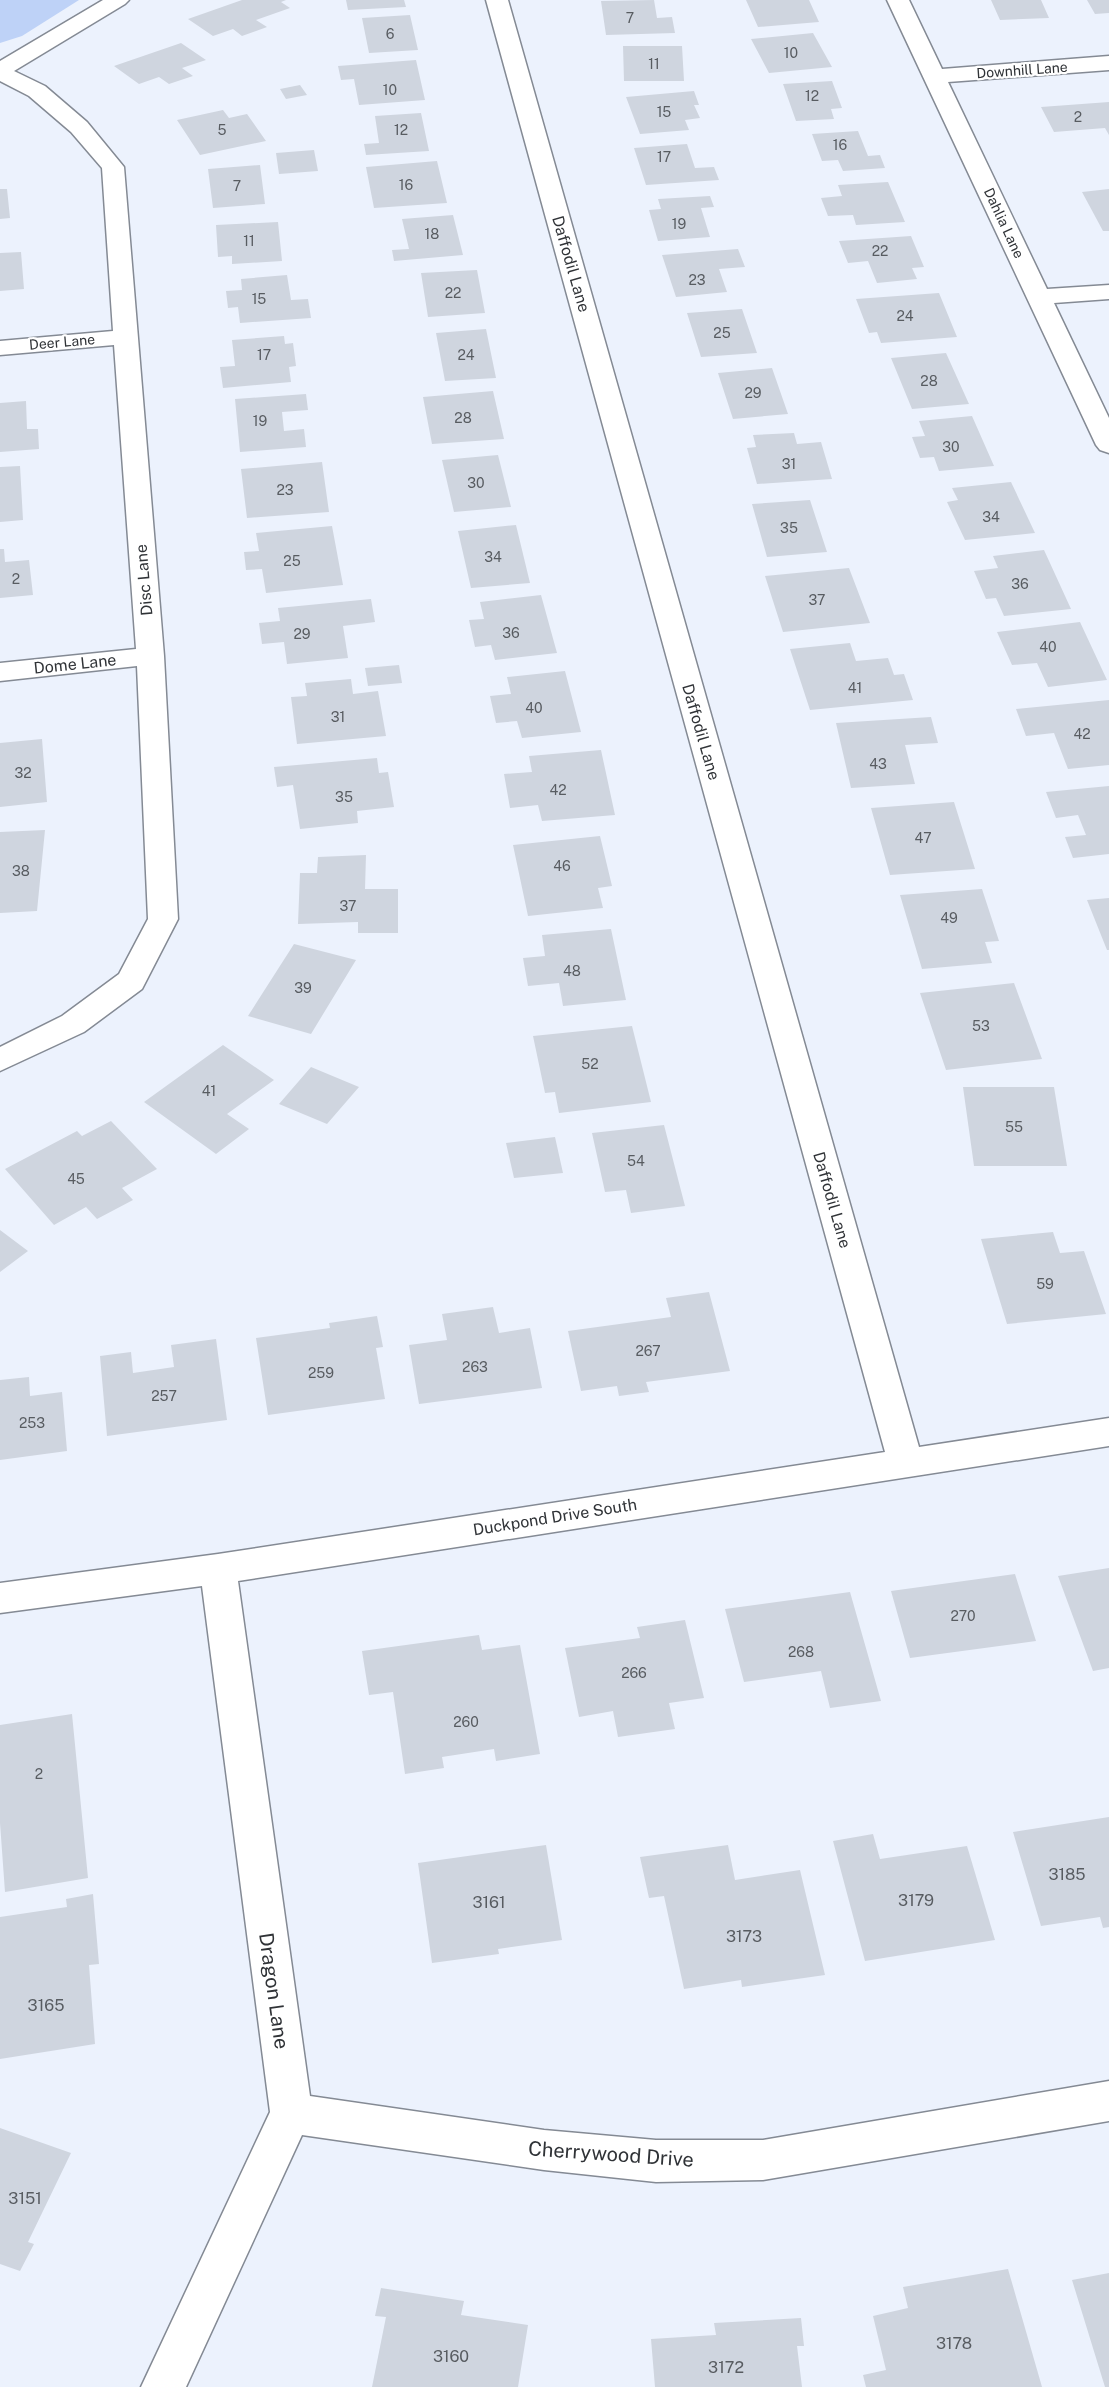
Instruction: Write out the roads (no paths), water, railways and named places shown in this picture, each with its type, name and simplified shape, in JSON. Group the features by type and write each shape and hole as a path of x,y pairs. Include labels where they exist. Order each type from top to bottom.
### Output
{"street":[{"path":"0,71 118,0"},
{"name":"Daffodil Lane","path":"497,0 906,1464"},
{"name":"Dahlia Lane","path":"898,0 1109,445"},
{"name":"Downhill Lane","path":"934,76 1109,63"},
{"name":"Disc Lane","path":"0,71 37,91 79,127 113,167 150,656 163,919 131,981 73,1024 0,1060"},
{"path":"1039,297 1109,292"},
{"name":"Deer Lane","path":"0,348 125,337"},
{"name":"Dome Lane","path":"0,672 150,656"},
{"name":"Duckpond Drive South","path":"0,1598 218,1569 1109,1432"},
{"name":"Dragon Lane","path":"218,1569 291,2113"},
{"name":"Cherrywood Drive","path":"291,2113 544,2150 645,2160 763,2160 1109,2101"},
{"path":"163,2387 291,2113"}]}
